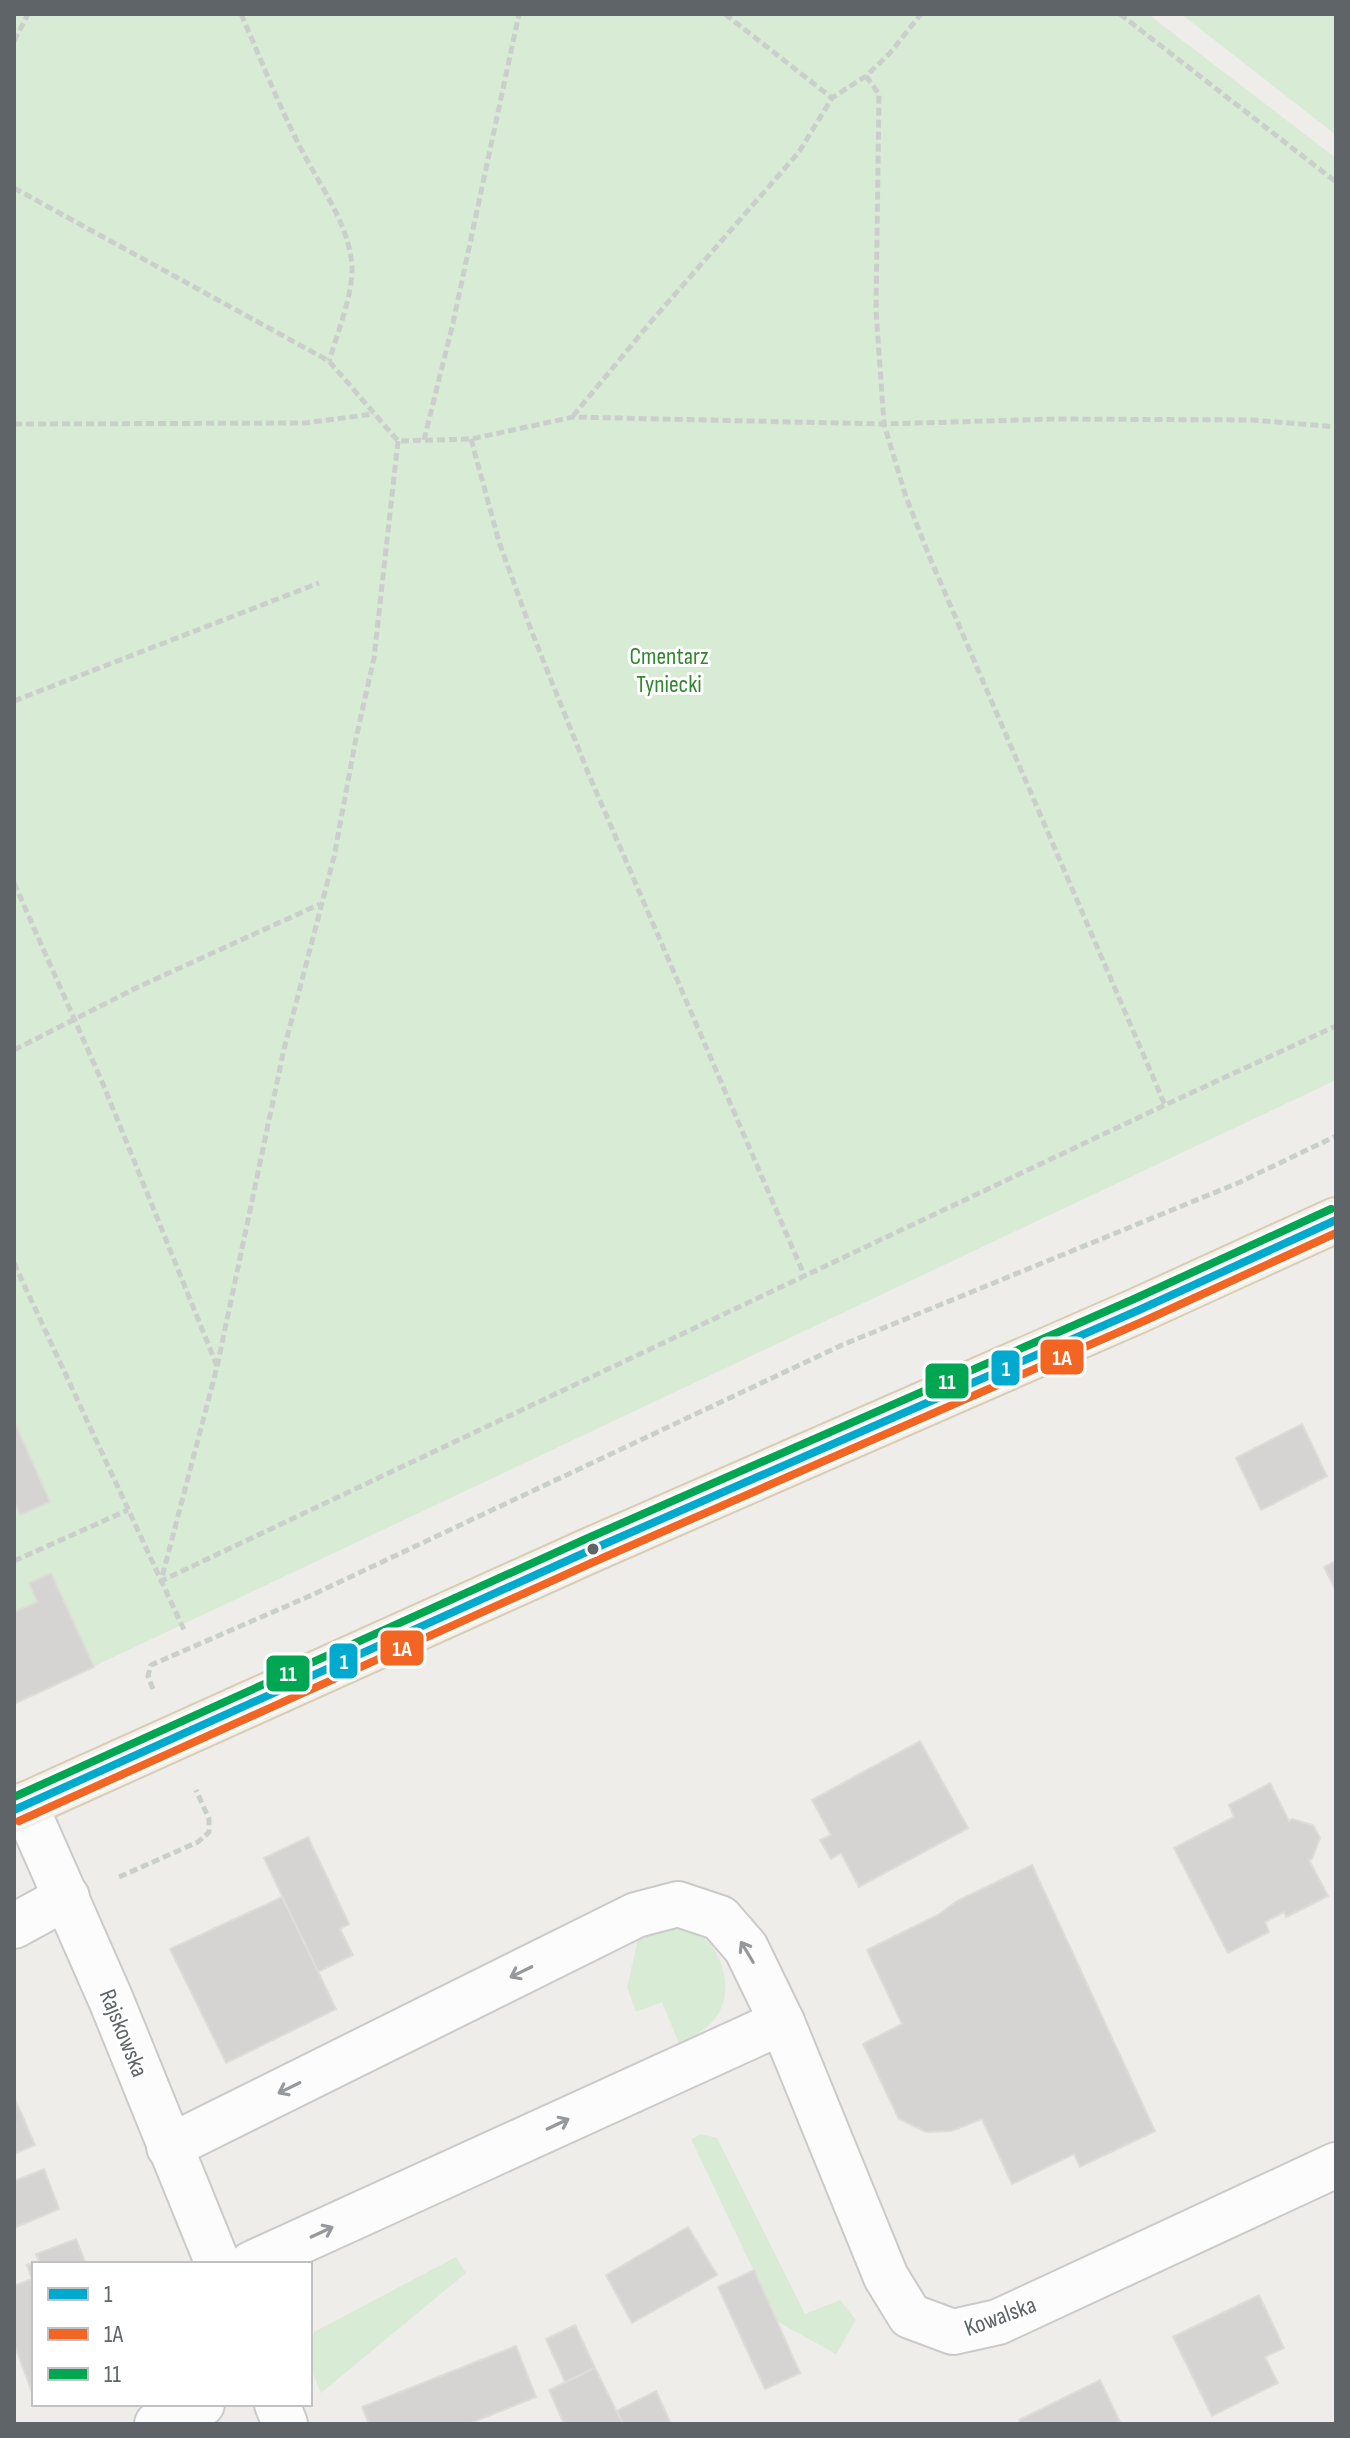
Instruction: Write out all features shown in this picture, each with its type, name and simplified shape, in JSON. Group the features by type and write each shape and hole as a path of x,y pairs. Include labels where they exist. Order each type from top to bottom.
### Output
{"main road":[{"path":"20,1807 1336,1220"}],"street":[{"name":"Rajskowska","path":"20,1807 67,1897 217,2262"},
{"path":"14,1926 67,1897"},
{"name":"Kowalska","path":"169,2147 636,1915 678,1904 720,1918 746,1948 782,2022 886,2277 910,2316 953,2332 998,2322 1336,2165"},
{"path":"255,2262 782,2022"},
{"path":"157,2424 198,2406"}],"path":[{"path":"14,41 28,14"},
{"path":"241,14 297,141 336,213 346,240 352,267 345,310 329,361"},
{"path":"424,440 453,323 519,14"},
{"path":"725,14 832,98"},
{"path":"573,417 649,324 799,152 832,98 866,76 890,53 921,14"},
{"path":"1120,14 1336,182"},
{"path":"866,76 879,94 876,311 884,424 906,497 930,558 1165,1105"},
{"path":"14,188 329,361 398,441 374,658 334,857 284,1049 217,1367 161,1581"},
{"path":"14,424 304,423 375,414"},
{"path":"398,441 471,439 573,417 884,424 1054,419 1238,420 1336,427"},
{"path":"471,439 499,542 536,645 805,1277"},
{"path":"14,701 319,583"},
{"path":"14,883 75,1021 217,1367"},
{"path":"14,1050 138,987 321,903"},
{"path":"161,1581 1336,1026"},
{"path":"997,1282 1238,1183 1336,1136"},
{"path":"14,1263 185,1632"},
{"path":"14,1561 128,1510"}],"green space":[{"name":"Cmentarz Tyniecki","path":"14,14 1148,14 1336,158 1336,1080 14,1704"},
{"path":"1181,14 1336,14 1336,135"},
{"path":"674,1925 697,1932 715,1951 721,1963 725,1990 718,2014 706,2028 679,2043 662,2002 636,2012 627,1987 641,1926"},
{"path":"701,2134 717,2138 805,2314 840,2300 856,2320 836,2354 778,2322 691,2139"},
{"path":"456,2257 466,2273 321,2393 312,2367 314,2332"}],"building":[{"path":"14,1421 50,1502 20,1515 14,1501"},
{"path":"1302,1424 1327,1476 1261,1510 1236,1458"},
{"path":"1336,1561 1336,1591 1324,1567"},
{"path":"51,1573 94,1667 14,1704 14,1612 37,1602 29,1583"},
{"path":"920,1741 968,1828 859,1887 841,1853 831,1859 820,1840 831,1835 812,1800"},
{"path":"1270,1783 1289,1821 1292,1819 1313,1825 1320,1838 1309,1860 1328,1896 1286,1917 1284,1912 1265,1922 1269,1932 1228,1953 1174,1848 1234,1817 1229,1805"},
{"path":"308,1837 349,1924 340,1929 353,1955 318,1972 264,1858"},
{"path":"1032,1865 1155,2131 1080,2167 1074,2154 1012,2184 982,2119 951,2131 926,2132 899,2119 863,2044 902,2024 867,1950"},
{"path":"282,1897 336,2009 226,2063 170,1949"},
{"path":"14,2097 35,2145 14,2154"},
{"path":"44,2169 59,2209 14,2228 14,2181"},
{"path":"688,2227 717,2275 632,2323 606,2275"},
{"path":"76,2239 85,2262 36,2262 39,2261 36,2254"},
{"path":"754,2270 800,2373 765,2389 718,2287"},
{"path":"32,2279 32,2392 14,2344 14,2286"},
{"path":"1259,2295 1284,2348 1265,2357 1278,2383 1212,2416 1173,2337"},
{"path":"575,2325 595,2368 565,2382 546,2339"},
{"path":"516,2346 536,2397 468,2424 369,2424 362,2407"},
{"path":"595,2368 623,2424 564,2424 549,2390"},
{"path":"1100,2380 1121,2424 1021,2424 1019,2420"},
{"path":"656,2391 671,2424 623,2424 617,2411"}],"transit line":[{"name":"11","path":"14,1797 588,1538 1134,1299 1331,1209"},
{"name":"1","path":"14,1810 1336,1220"},
{"name":"1A","path":"19,1821 1336,1233"}]}
